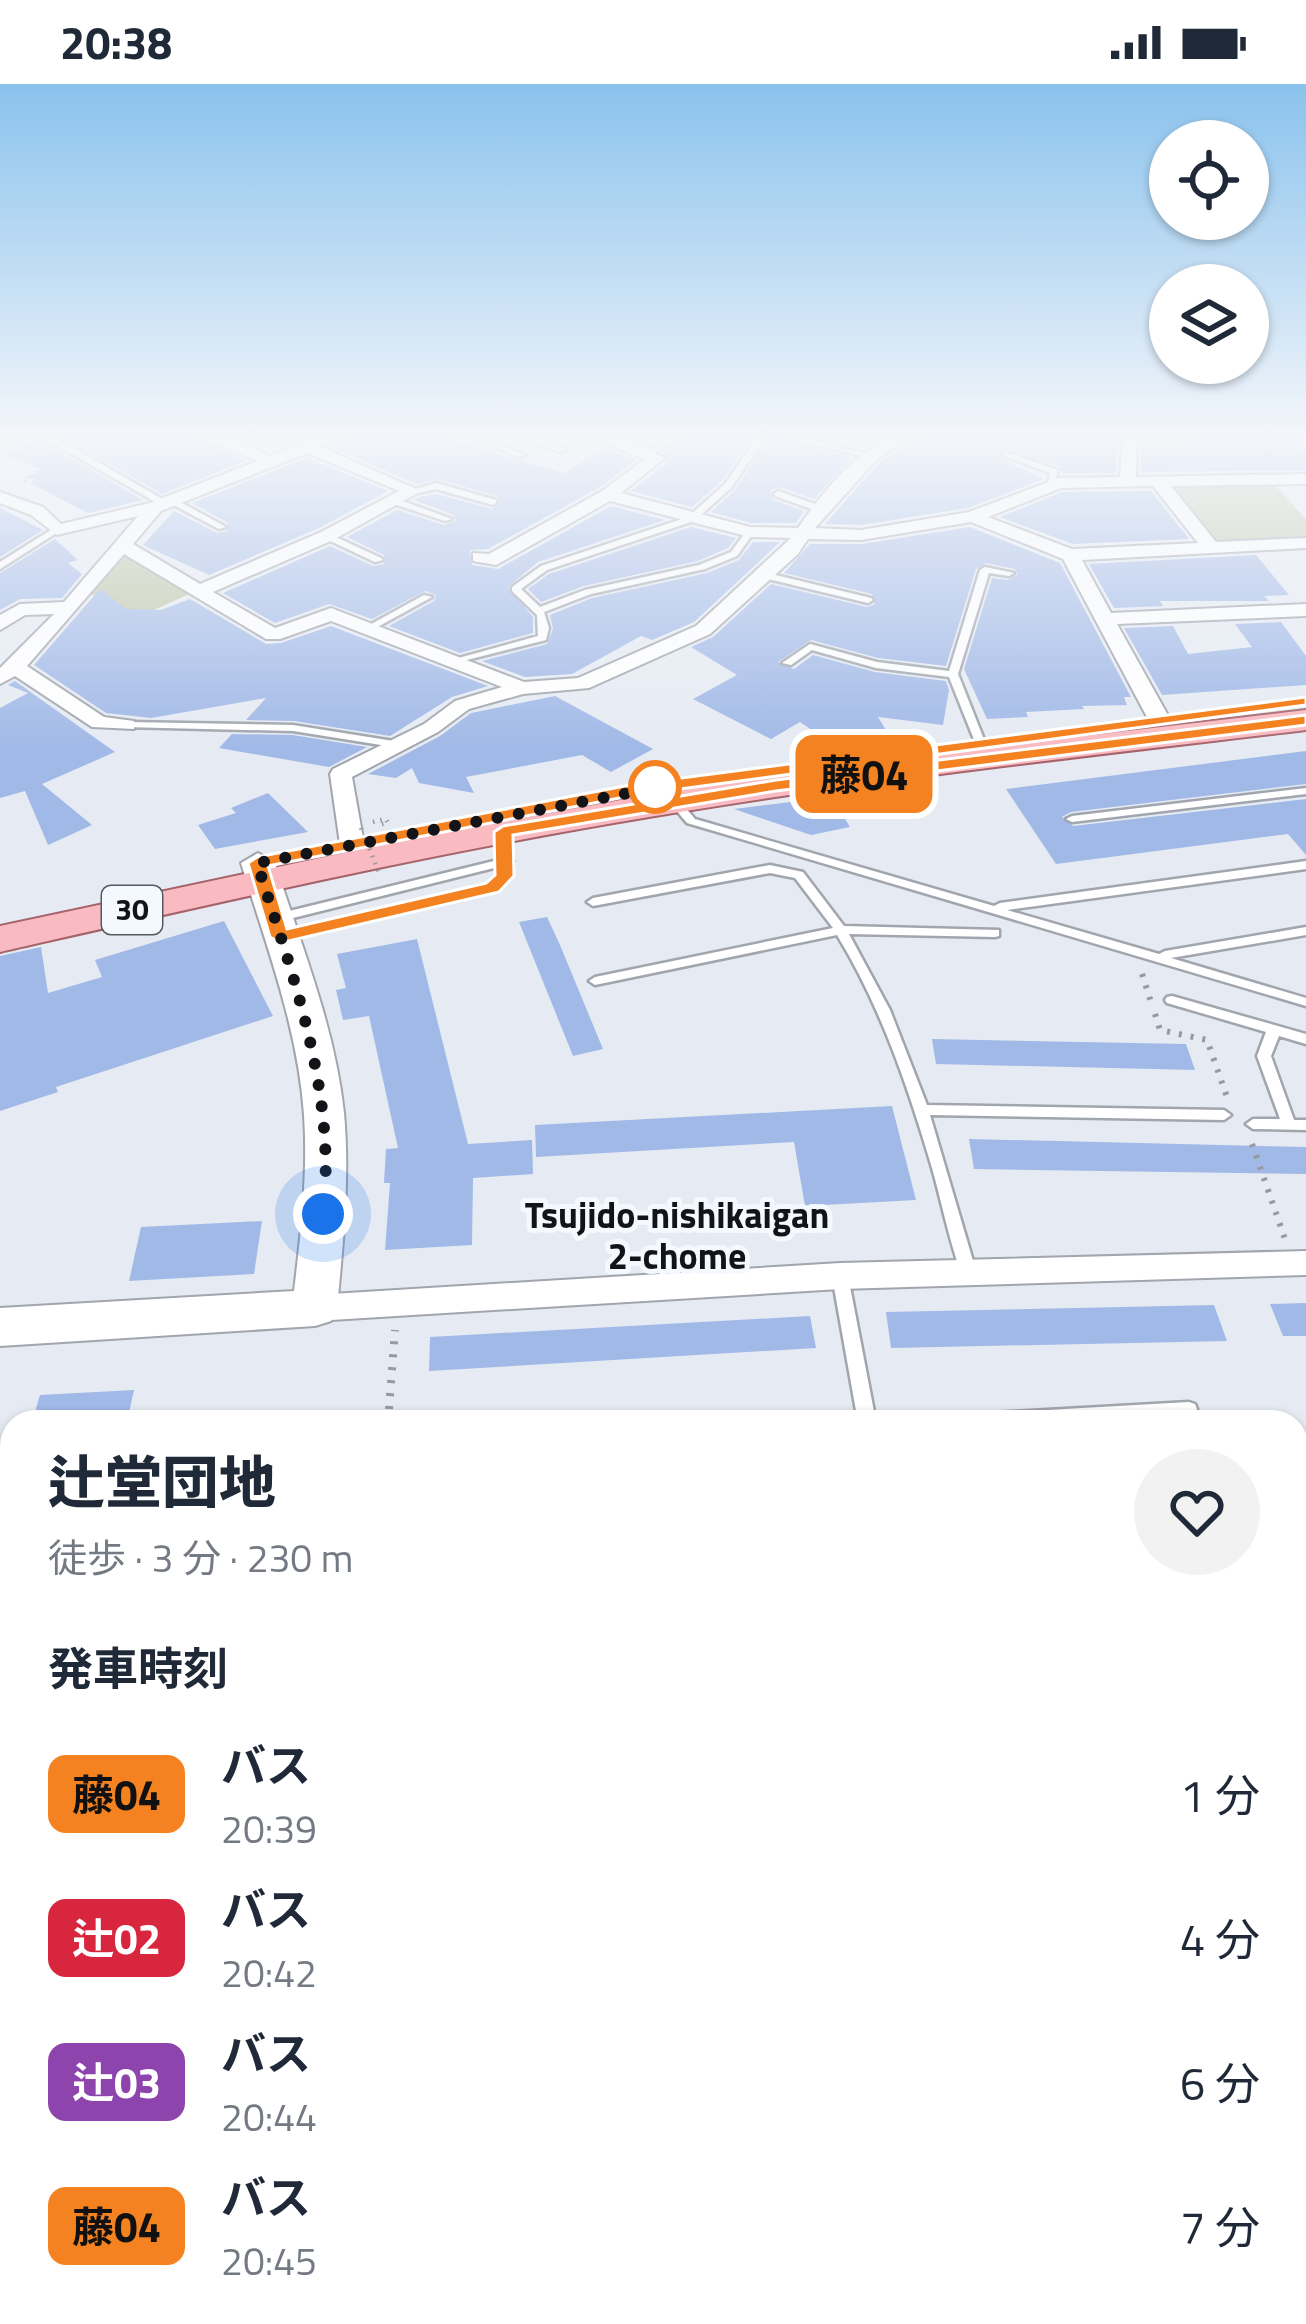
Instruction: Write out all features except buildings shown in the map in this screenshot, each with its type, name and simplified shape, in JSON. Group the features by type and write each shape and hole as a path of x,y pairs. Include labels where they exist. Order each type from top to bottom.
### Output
{"main road":[{"name":"30","path":"0,918 269,900 357,836 635,790 1306,702"},
{"name":"30","path":"0,938 269,900 675,802 1306,720"}],"street":[{"path":"125,541 7,673 99,723 128,725"},
{"path":"202,590 317,541"},
{"path":"479,557 490,560 525,541"},
{"path":"357,836 341,774 400,745 462,704 522,688 582,684 704,630 767,576 798,541"},
{"path":"1033,541 1070,555 1306,543"},
{"path":"1204,541 1210,548"},
{"path":"121,545 272,634 331,614 522,688"},
{"path":"1070,555 1160,719"},
{"path":"0,624 20,610 69,608"},
{"path":"1106,619 1306,610"},
{"path":"269,900 305,1020 324,1111 325,1201 316,1307"},
{"path":"0,1327 840,1276 1306,1263"}],"lane":[{"path":"0,566 40,541"},
{"path":"337,541 378,560"},
{"path":"459,661 543,638 547,622 541,610 515,589 544,568 626,541"},
{"path":"541,610 588,592 702,567 734,554 744,541"},
{"path":"980,742 953,674 986,570 1010,573"},
{"path":"767,576 868,600"},
{"path":"369,628 427,597"},
{"path":"787,663 810,647 876,665 953,674"},
{"path":"128,725 273,726 400,745"},
{"path":"1072,819 1306,791"},
{"path":"675,802 691,820 1306,1002"},
{"path":"269,900 493,887 504,876 505,846"},
{"path":"990,908 1306,865"},
{"path":"593,902 782,869 805,881 840,930 889,1024 924,1111 968,1271"},
{"path":"595,981 840,930 995,933"},
{"path":"1165,955 1306,931"},
{"path":"1172,1000 1306,1040"},
{"path":"1253,1124 1298,1125 1264,1056 1274,1030"},
{"path":"924,1111 1224,1114"},
{"path":"840,1276 866,1410"},
{"path":"1171,1410 1189,1409"}],"path":[{"path":"357,836 379,873"},
{"path":"1151,1025 1160,1030"},
{"path":"389,1410 397,1303"}],"green space":[{"path":"1212,541 1296,541 1215,545"},
{"path":"121,551 196,591 134,619 88,592"}],"bus line":[{"name":"藤04","path":"1306,702 830,760 635,790 257,863 280,937 493,887 504,876 507,861 503,832 776,785 1306,720"}],"district":[{"name":"Tsujido-nishikaigan 2-chome","path":"677,1236"}],"route":[{"path":"323,1214 324,1111 305,1020 257,863 660,787 655,787"}]}
